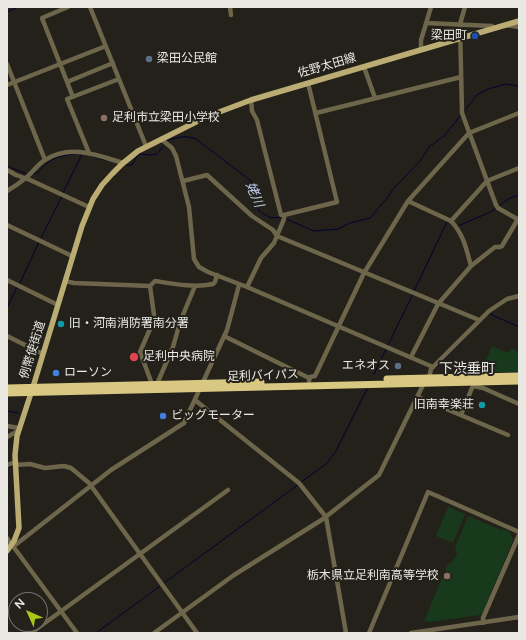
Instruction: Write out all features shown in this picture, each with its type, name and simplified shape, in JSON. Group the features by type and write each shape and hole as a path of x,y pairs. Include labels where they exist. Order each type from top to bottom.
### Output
{"highway":[{"name":"足利バイパス","path":"7,388 33,390 426,381 519,376"},
{"name":"足利バイパス","path":"7,393 33,390 155,384 201,386 309,380 426,381 473,384 519,381"}],"main road":[{"name":"佐野太田線","path":"146,146 164,141 206,117 251,100 519,21"},
{"name":"例幣使街道","path":"7,551 13,546 19,524 15,449 19,430 33,390 72,256 89,208 102,185 122,164 146,146"}],"street":[{"path":"68,7 42,18 73,97"},
{"path":"90,7 146,146"},
{"path":"230,7 231,15"},
{"path":"421,50 421,40 431,7"},
{"path":"411,357 438,304 471,266 495,247 502,246 518,220 498,208 462,113 460,24 465,7"},
{"path":"426,23 492,26 493,28"},
{"path":"505,25 519,27"},
{"path":"7,85 106,46"},
{"path":"67,82 113,63"},
{"path":"7,64 45,160"},
{"path":"364,67 375,98"},
{"path":"316,113 461,77"},
{"path":"89,153 67,99 119,79"},
{"path":"284,215 337,202 308,83"},
{"path":"251,100 252,111 257,120 281,215 284,215"},
{"path":"224,336 309,380 314,376 364,273 408,201 470,132 519,113"},
{"path":"164,141 175,152 189,207 195,262 202,270 247,287 434,366"},
{"path":"7,192 45,160 67,152 89,153 122,164"},
{"path":"451,221 487,181 519,168"},
{"path":"7,170 16,175 26,177 89,208"},
{"path":"183,181 207,175 252,216 273,230 277,236 479,320"},
{"path":"408,201 451,221 461,232 471,266"},
{"path":"247,287 261,258 274,244 284,219 284,215"},
{"path":"7,225 72,256"},
{"path":"65,282 150,286 155,281 195,286 213,284 217,276"},
{"path":"7,280 58,305"},
{"path":"13,546 111,470 184,424 230,324 240,285"},
{"path":"150,286 154,314 153,322 140,352 155,384"},
{"path":"155,384 173,347 180,322 195,286"},
{"path":"154,633 234,575 326,517 381,472 431,369 489,311 507,299 519,296"},
{"path":"7,336 43,354"},
{"path":"461,415 473,384 519,404"},
{"path":"418,397 508,435"},
{"path":"195,400 299,483 326,517 346,633"},
{"path":"7,426 19,430"},
{"path":"7,437 19,430"},
{"path":"7,464 30,464 45,468 64,466 71,468 89,483 197,633"},
{"path":"31,633 139,553 228,490"},
{"path":"369,633 428,492 519,534 483,618 483,623"},
{"path":"7,538 77,633"},
{"path":"411,633 519,617"}],"green space":[{"path":"492,346 508,353 512,348 519,354 519,372 481,372"},
{"path":"448,507 465,514 453,543 436,536"},
{"path":"468,516 501,530 503,529 509,531 513,540 483,612 480,615 430,622 424,621 448,564 451,563 457,555 455,547"}],"waterway":[{"path":"7,12 18,7"},
{"name":"姥川","path":"464,111 477,95 488,89 506,84 519,86"},
{"name":"姥川","path":"286,219 314,231 338,229 350,223 370,218 394,188 420,161 429,147 445,135 461,115"},
{"name":"姥川","path":"167,141 182,137 196,139 251,181 259,211 271,218 282,217"},
{"name":"姥川","path":"124,165 132,165 137,156 141,154 157,154 164,145"},
{"name":"姥川","path":"32,174 39,172 53,159 74,154"},
{"path":"63,193 82,154"},
{"name":"姥川","path":"91,156 105,160"},
{"name":"姥川","path":"7,166 27,174"},
{"path":"499,206 510,198 519,195"},
{"path":"40,240 62,196"},
{"path":"456,224 458,226 495,209"},
{"path":"414,291 447,222"},
{"path":"19,285 39,242"},
{"path":"7,308 17,287"},
{"path":"388,345 413,294"},
{"path":"490,314 519,327"},
{"path":"437,367 469,334"},
{"path":"374,374 386,349"},
{"path":"301,482 325,465 336,451 367,389"},
{"path":"7,411 19,413"},
{"path":"164,583 299,484"},
{"path":"96,633 160,586"}],"place":[{"name":"梁田町","path":"475,36"},
{"name":"梁田公民館","path":"149,59"},
{"name":"足利市立梁田小学校","path":"104,118"},
{"name":"旧・河南消防署南分署","path":"61,324"},
{"name":"足利中央病院","path":"134,357"},
{"name":"エネオス","path":"398,366"},
{"name":"ローソン","path":"56,373"},
{"name":"旧南幸楽荘","path":"482,405"},
{"name":"ビッグモーター","path":"163,416"},
{"name":"栃木県立足利南高等学校","path":"447,576"}],"district":[{"name":"下渋垂町","path":"467,369"}]}
